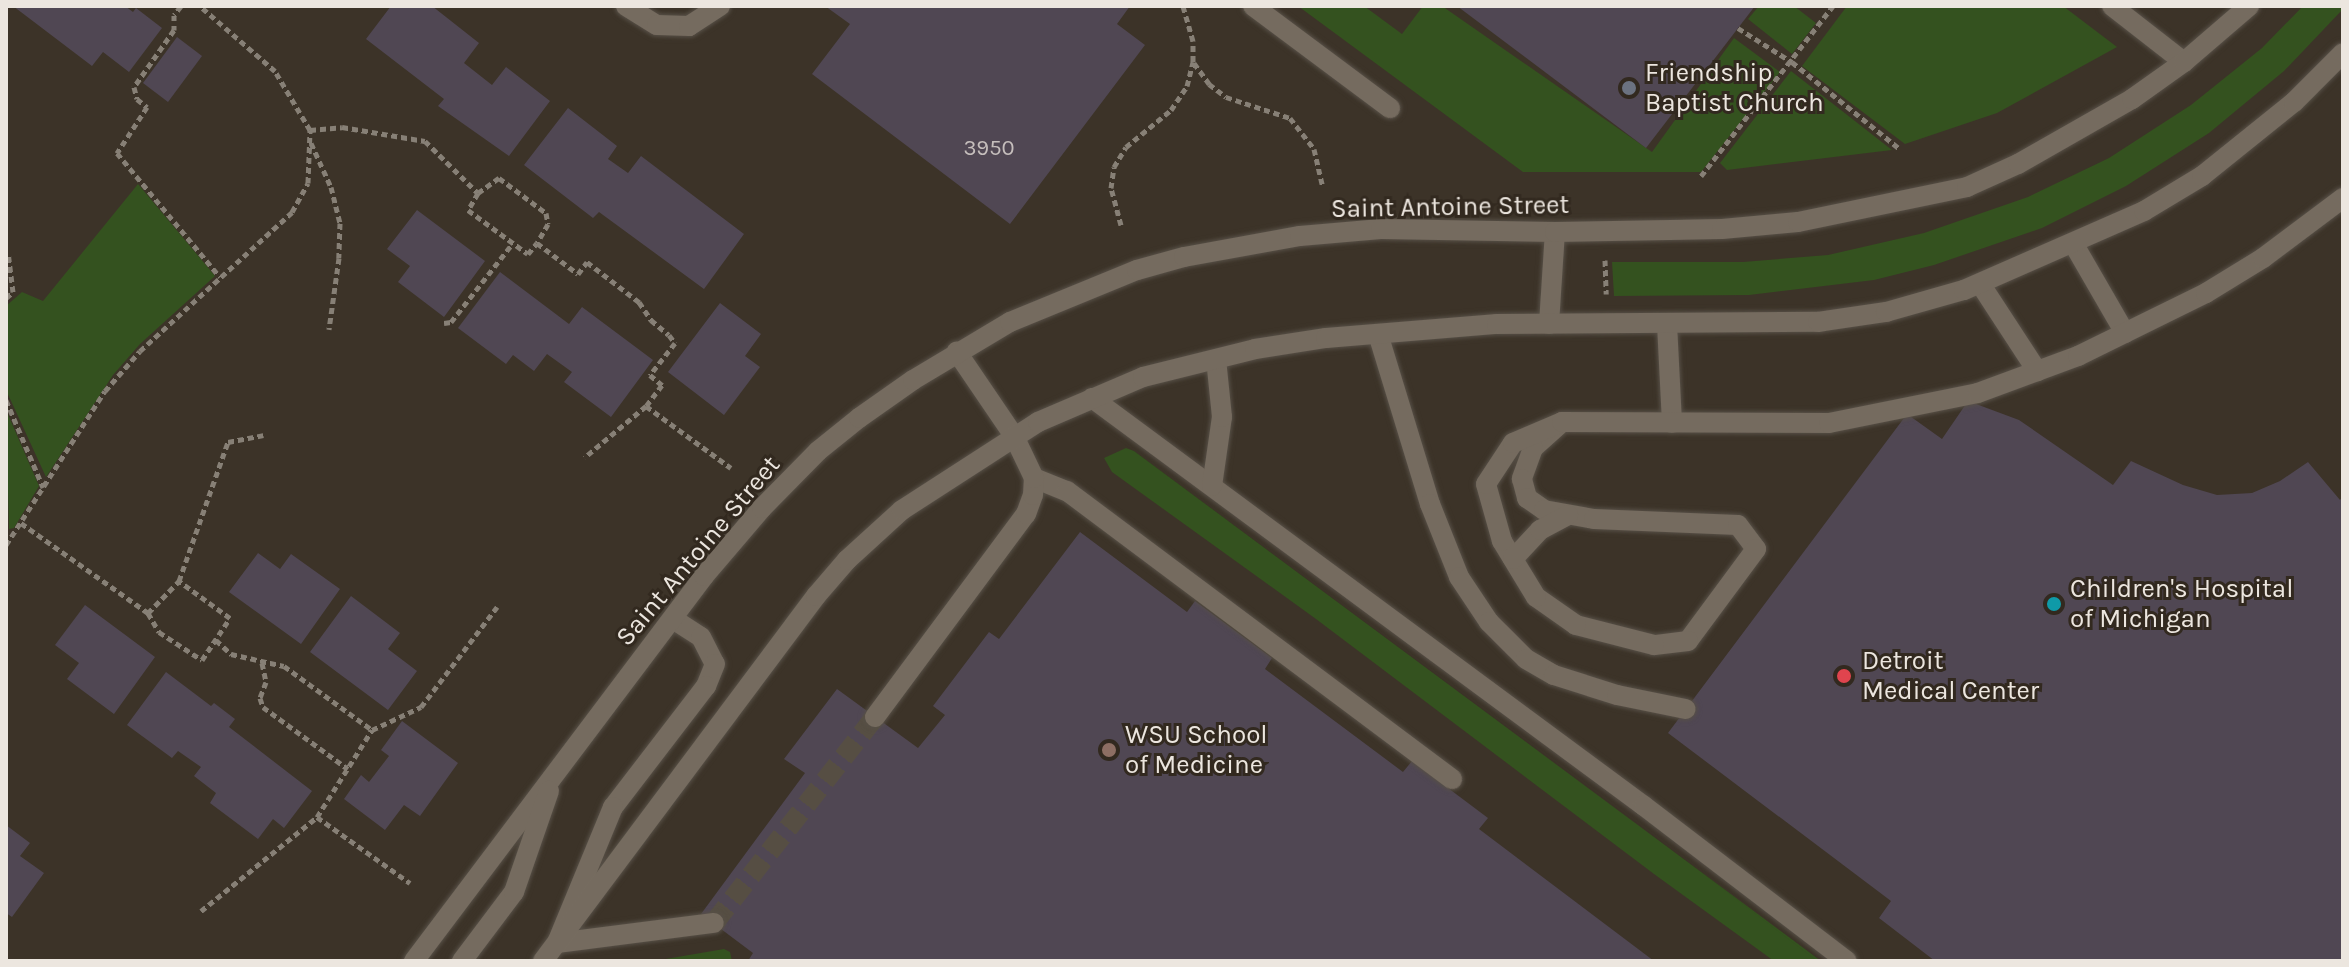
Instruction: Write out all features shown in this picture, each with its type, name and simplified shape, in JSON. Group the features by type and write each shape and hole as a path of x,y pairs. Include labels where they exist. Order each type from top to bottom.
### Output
{"street":[{"path":"626,6 657,25 689,26 720,6"},
{"path":"1253,6 1390,108"},
{"path":"2112,6 2184,62"},
{"name":"Saint Antoine Street","path":"414,961 555,772 743,531 818,451 859,418 957,352 1010,322 1074,293 1137,270 1184,257 1300,236 1381,229 1555,232 1722,229 1798,222 1888,206 1967,187 2077,132 2184,62 2249,6"},
{"path":"543,961 816,596 847,560 902,510 1014,436 1143,377 1255,349 1497,324 1818,322 1886,312 1981,285 2144,211 2202,176 2294,102 2343,53"},
{"path":"1562,422 1533,448 1522,479 1527,498 1544,510 1594,519 1738,525 1756,549 1688,641 1654,645 1576,625 1536,597 1502,541 1486,484 1513,443 1562,422 1829,423 1978,393 2125,333 2206,293 2263,258 2343,198"},
{"path":"1549,324 1555,232"},
{"path":"2073,243 2125,333"},
{"path":"1981,285 2037,371"},
{"path":"1667,324 1672,423"},
{"path":"1378,334 1430,504 1459,577 1489,622 1526,659 1554,675 1617,695 1686,709"},
{"path":"875,717 1026,514 1033,495 1034,478 1014,436 957,352"},
{"path":"1212,486 1222,417 1216,359"},
{"path":"1092,398 1847,961"},
{"path":"1034,478 1067,491 1452,779"},
{"path":"1513,559 1540,530 1568,515"},
{"path":"557,943 613,807 706,686 715,664 701,637 673,619"},
{"path":"462,961 514,892 555,772"},
{"path":"557,943 714,923"}],"path":[{"path":"181,6 174,15 174,30 134,87 137,99 147,107 117,153 220,277"},
{"path":"6,545 9,535 21,523 105,391 140,351 292,212 308,183 310,130 275,71 200,6"},
{"path":"1121,225 1111,188 1114,167 1126,147 1171,110 1187,86 1193,62 1193,41 1183,6"},
{"path":"1701,176 1833,6"},
{"path":"1738,28 1792,62 1900,149"},
{"path":"1193,62 1209,84 1226,97 1290,118 1314,149 1322,185"},
{"path":"310,130 342,127 425,141 478,193"},
{"path":"309,139 331,187 340,223 339,258 329,329"},
{"path":"499,178 546,213 548,224 528,254 513,243 468,210 478,193 499,178"},
{"path":"444,323 451,322 513,243"},
{"path":"537,243 578,274 587,262 639,302 675,343 650,375 662,385 646,406 585,457"},
{"path":"6,298 13,292 8,253"},
{"path":"1605,260 1606,295"},
{"path":"6,400 43,487"},
{"path":"646,406 731,468"},
{"path":"148,613 179,581 228,442 263,435"},
{"path":"21,523 148,613 159,632 202,660 230,618 179,581"},
{"path":"201,911 317,817 372,730 421,707 497,607"},
{"path":"216,640 231,654 284,666 372,730"},
{"path":"262,663 266,682 260,698 263,707 348,769"},
{"path":"317,817 410,883"}],"green space":[{"path":"1298,6 1364,6 1402,34 1423,6 1442,6 1652,152 1734,38 1780,72 1701,172 1523,172"},
{"path":"1759,6 1794,6 1816,23 1792,54 1748,19"},
{"path":"1847,6 2063,6 2117,47 1997,113 1905,144 1802,66"},
{"path":"2303,6 2343,6 2343,9 2284,71 2209,133 2126,186 2042,228 1934,265 1874,280 1749,295 1614,296 1612,262 1743,262 1828,255 1924,233 2028,197 2109,158 2191,105 2262,48"},
{"path":"1791,71 1892,150 1727,170 1720,163"},
{"path":"138,184 215,276 140,344 113,375 46,477 6,390 6,306 22,292 43,301"},
{"path":"6,410 39,486 14,528 9,529"},
{"path":"1126,448 1821,961 1774,961 1654,874 1316,619 1112,472 1104,458"},
{"path":"724,949 730,952 732,961 654,961"}],"building":[{"path":"13,6 125,6 133,12 136,8 162,28 129,72 103,52 92,66"},
{"path":"391,6 432,6 479,43 464,63 492,85 506,67 550,101 509,156 438,106 444,99 366,39"},
{"path":"825,6 1130,6 1117,24 1145,45 1010,224 812,74 850,24"},
{"name":"Friendship Baptist Church","path":"1457,6 1755,6 1646,148"},
{"path":"177,37 202,56 168,102 143,83"},
{"path":"568,108 617,146 608,159 628,173 641,156 744,234 704,289 599,212 593,218 524,165"},
{"path":"417,210 485,261 444,317 398,282 410,266 387,249"},
{"path":"500,272 569,324 582,307 653,360 611,417 564,382 572,372 547,354 534,371 513,355 506,364 458,328"},
{"path":"720,303 761,334 745,356 760,367 724,415 668,372"},
{"name":"Children's Hospital of Michigan","path":"1968,401 2019,420 2113,485 2131,461 2183,485 2217,495 2252,493 2280,481 2308,462 2340,500 2343,496 2343,961 1935,961 1879,918 1891,901 1668,733 1907,414 1942,439"},
{"name":"WSU School of Medicine","path":"1080,532 1187,612 1195,601 1272,658 1265,669 1403,772 1412,761 1488,818 1479,829 1654,961 748,961 753,953 701,914 805,773 784,759 837,689 918,748 945,715 933,706 989,632 999,639"},
{"path":"258,553 280,569 291,554 340,589 301,644 229,592"},
{"path":"351,596 400,633 388,649 417,671 388,710 310,652"},
{"path":"85,605 155,657 114,714 67,679 79,663 55,645"},
{"path":"166,672 211,706 214,703 235,719 229,727 312,791 284,828 273,819 258,839 210,803 216,793 194,776 201,767 178,751 172,758 127,725"},
{"path":"402,721 458,763 420,816 404,805 385,830 344,799 361,775 369,782 389,756 381,750"},
{"path":"6,825 30,843 20,856 44,873 12,917 6,913"}],"tunnel":[{"path":"714,923 875,717"}],"place":[{"name":"Friendship Baptist Church","path":"1629,88"},
{"name":"Children's Hospital of Michigan","path":"2054,604"},
{"name":"Detroit Medical Center","path":"1844,676"},
{"name":"WSU School of Medicine","path":"1109,750"}]}
